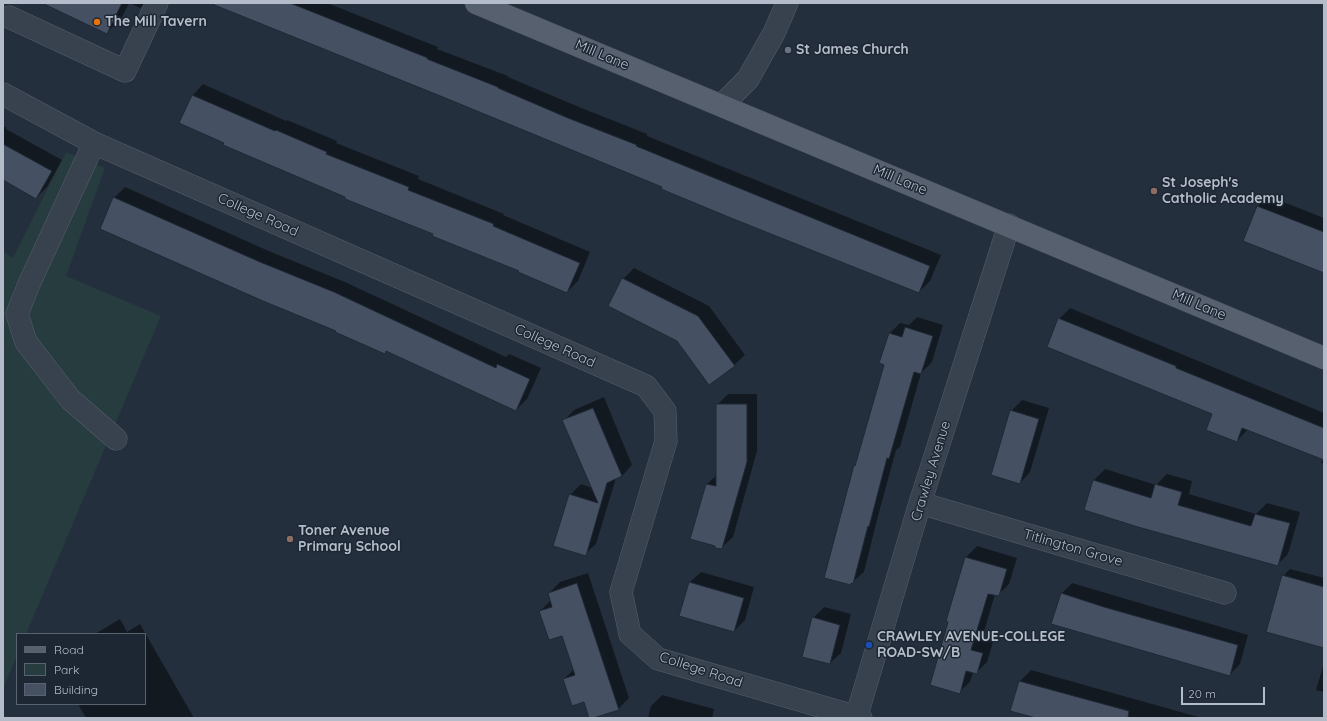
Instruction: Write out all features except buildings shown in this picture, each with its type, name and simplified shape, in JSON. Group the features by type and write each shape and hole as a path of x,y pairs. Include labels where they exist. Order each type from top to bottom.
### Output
{"main road":[{"name":"Mill Lane","path":"476,3 1324,358"}],"street":[{"path":"9,17 125,71 157,3"},
{"path":"722,105 748,79 774,33 787,3"},
{"name":"College Road","path":"3,94 94,143 646,386 665,411 666,441 621,592 630,634 658,659 858,718"},
{"path":"94,143 29,284 17,314 26,342 70,399 116,439"},
{"name":"Crawley Avenue","path":"858,718 920,504 1008,225"},
{"name":"Titlington Grove","path":"920,504 1225,593"}],"green space":[{"path":"66,152 105,168 66,276 161,316 26,633 16,633 16,658 3,688 3,252 13,258"}],"place":[{"name":"The Mill Tavern","path":"97,22"},
{"name":"St James Church","path":"788,50"},
{"name":"St Joseph's Catholic Academy","path":"1154,191"},
{"name":"Toner Avenue Primary School","path":"290,539"},
{"name":"CRAWLEY AVENUE-COLLEGE ROAD-SW/B","path":"869,645"}]}
